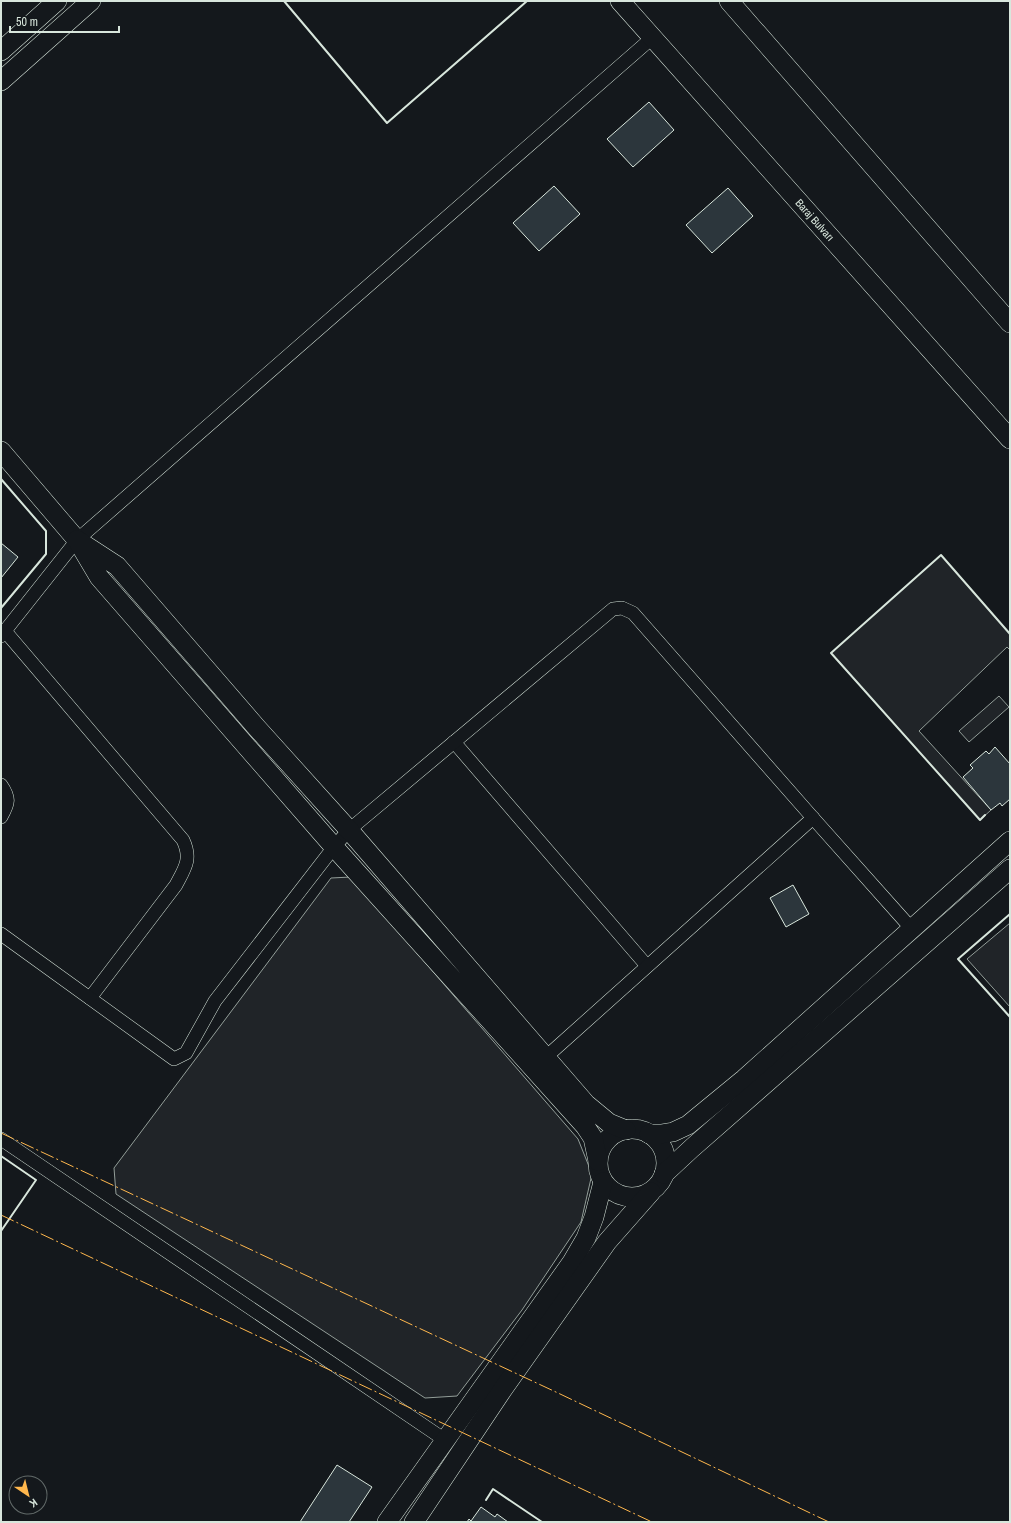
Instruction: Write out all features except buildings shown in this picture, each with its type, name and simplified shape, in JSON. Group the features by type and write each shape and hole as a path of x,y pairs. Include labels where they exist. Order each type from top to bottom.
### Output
{"street":[{"path":"1,51 57,1"},
{"path":"1,81 92,1"},
{"name":"Baraj Bulvarı","path":"620,1 1010,439"},
{"path":"729,1 1010,323"},
{"path":"90,998 176,885 186,865 188,850 183,840 3,633 77,540 652,38"},
{"path":"1,451 77,540 99,577 334,847 586,1126 593,1138 599,1172 603,1182 610,1190 620,1195 630,1197 641,1196 651,1192"},
{"path":"77,540 117,566 257,728 349,830 586,1104 608,1123 626,1130"},
{"path":"1,934 174,1059 186,1053 216,1001 334,847 349,830 613,609 622,608 633,613 911,928"},
{"path":"454,742 648,966"},
{"path":"1,784 8,794 6,808 1,817"},
{"path":"546,1057 813,818"},
{"path":"649,1134 674,1132 688,1125 744,1079 1010,841"},
{"path":"414,1522 503,1389 602,1249 658,1184 664,1174 1010,869"},
{"path":"598,1161 600,1151 606,1141 615,1134 626,1130 638,1130 649,1134 658,1141 664,1151 666,1163 664,1174"},
{"path":"1,1139 445,1440"},
{"path":"387,1522 572,1262 586,1238 594,1217 603,1182"}],"shaded area":[{"path":"941,555 1010,634 1010,650 1007,647 919,731 991,810 980,820 831,653"},
{"path":"999,696 1009,707 969,742 959,731"},
{"path":"351,877 578,1139 592,1174 581,1222 522,1310 457,1396 425,1398 116,1194 114,1168 331,878"},
{"path":"1010,923 1010,1007 967,959"}],"wall":[{"path":"284,1 387,123 527,1"},
{"path":"1,479 46,531 46,554 1,608"},
{"path":"985,815 980,820 831,653 941,555 1010,634"},
{"path":"1010,914 958,959 1010,1017"},
{"path":"1,1156 36,1180 1,1231"},
{"path":"486,1500 493,1489 542,1522"}],"power":[{"path":"1,1133 558,1393 829,1522"},
{"path":"1,1215 652,1522"}]}
